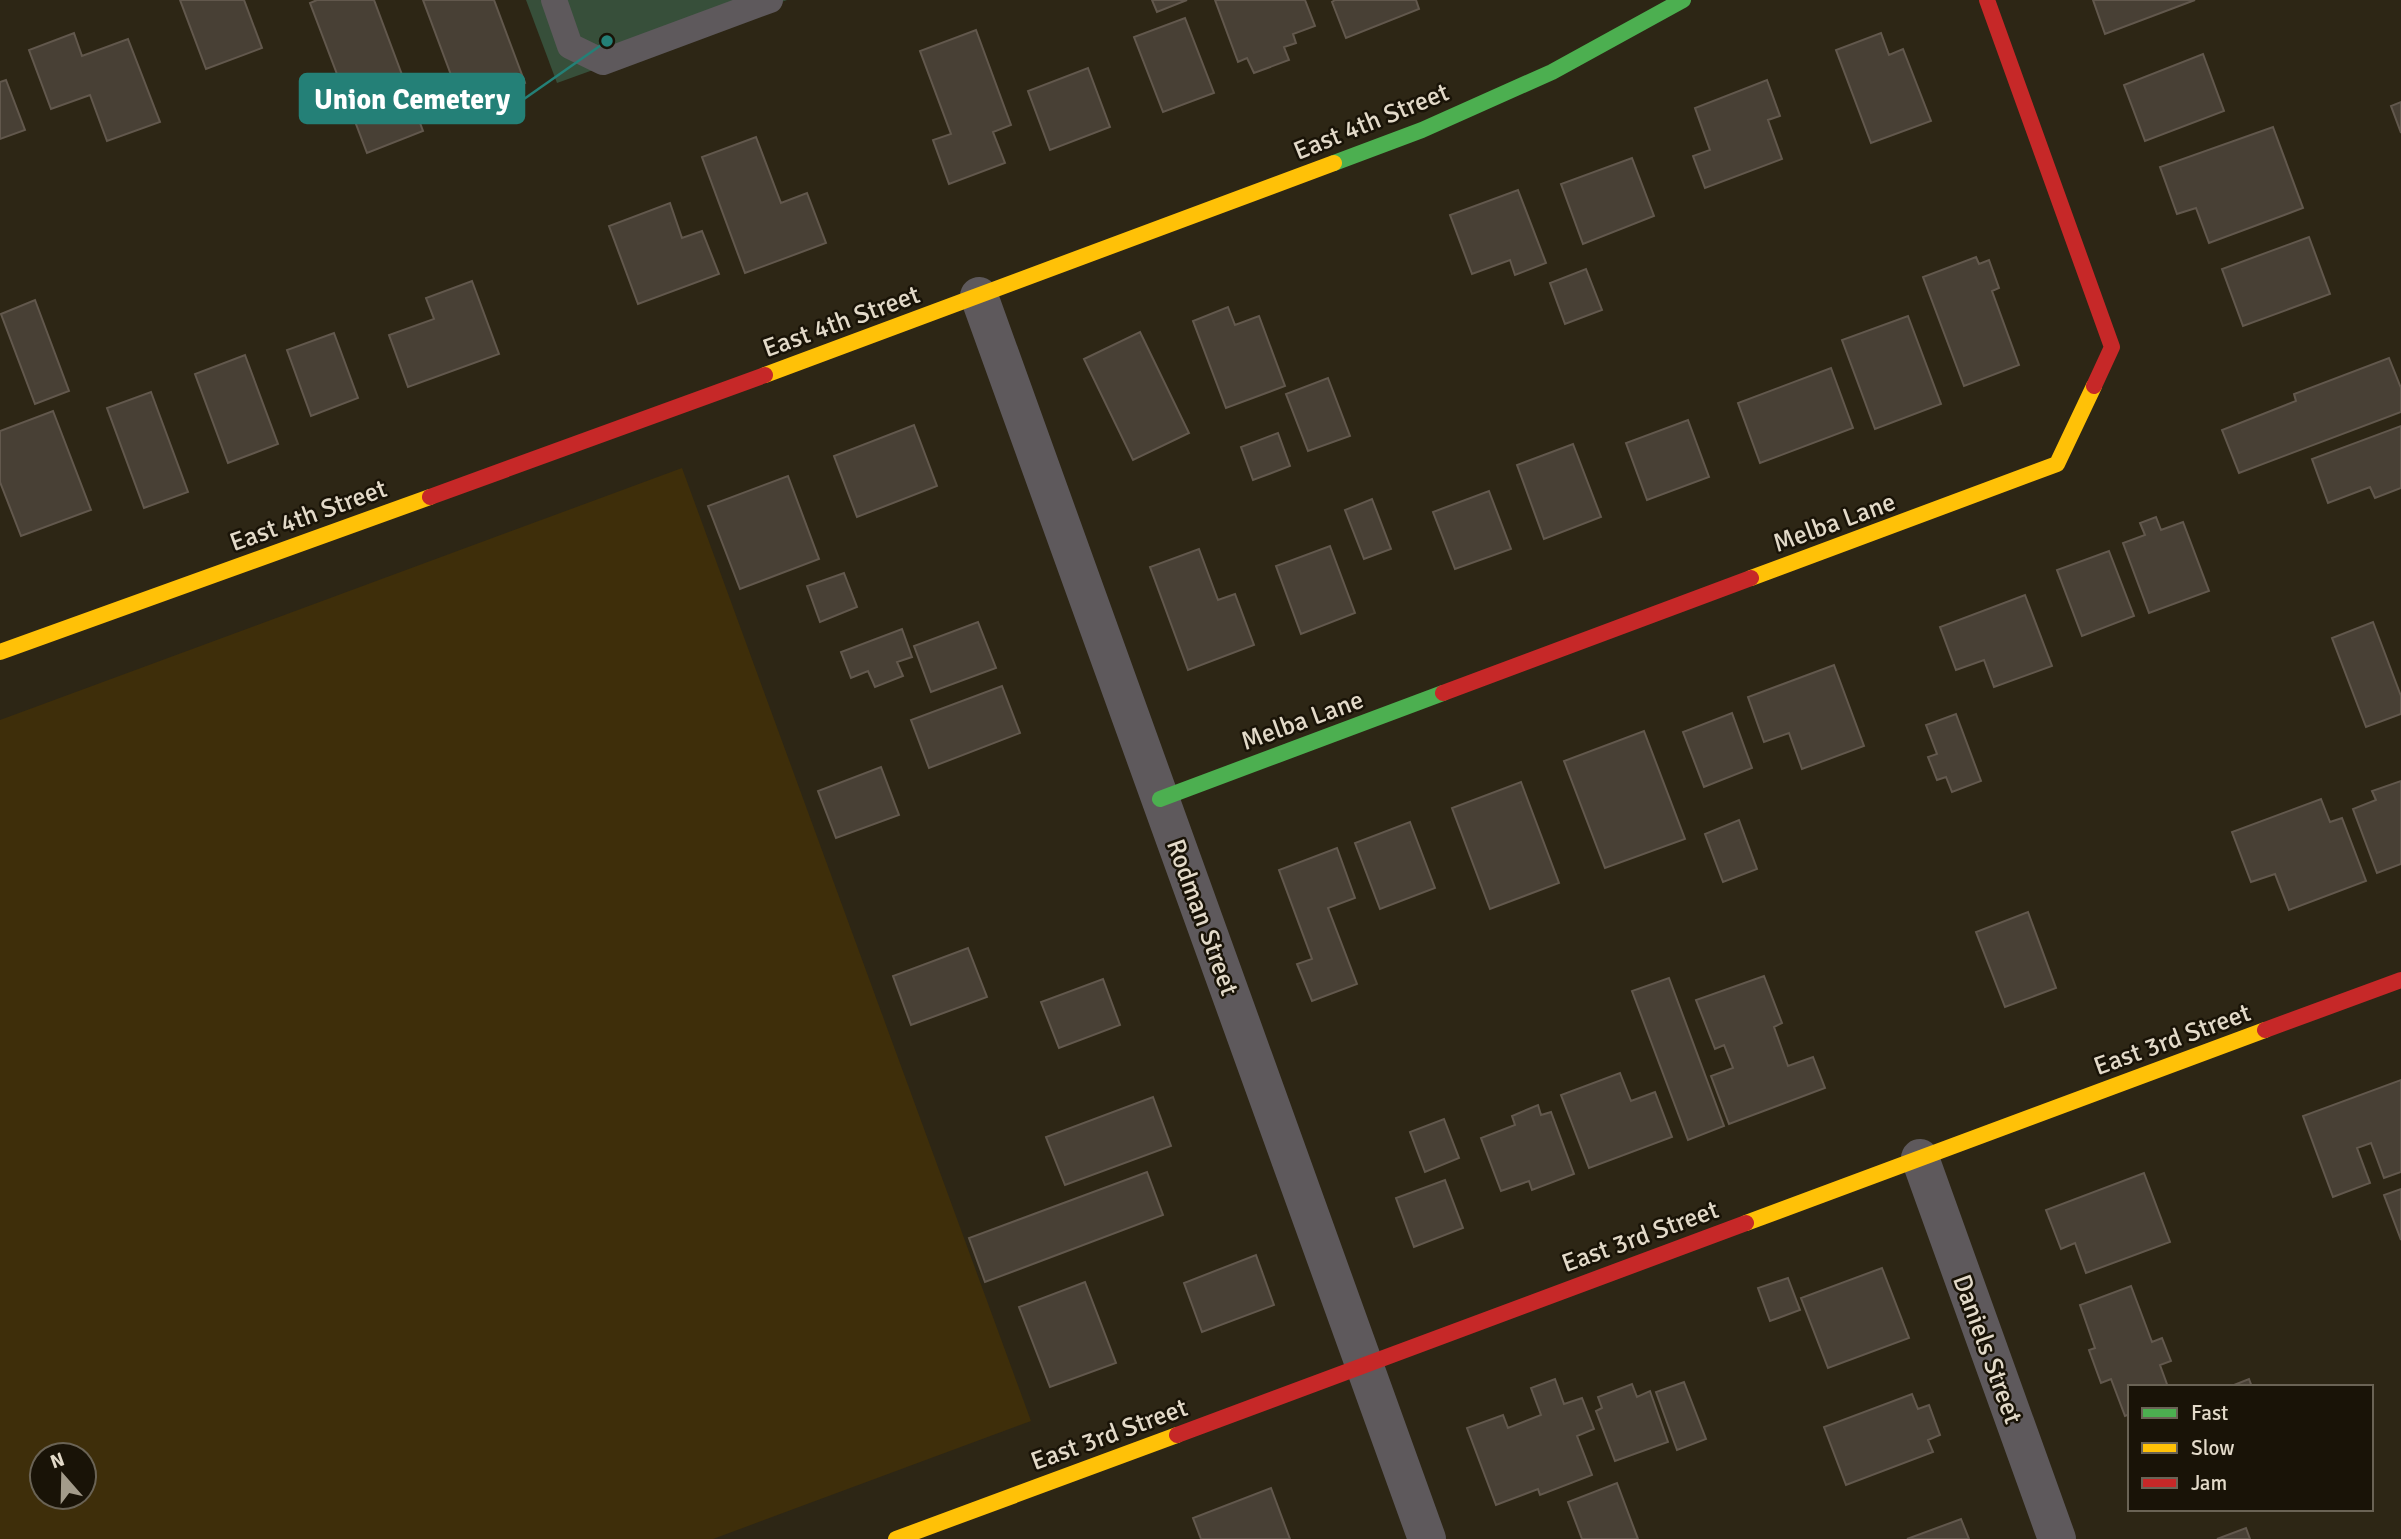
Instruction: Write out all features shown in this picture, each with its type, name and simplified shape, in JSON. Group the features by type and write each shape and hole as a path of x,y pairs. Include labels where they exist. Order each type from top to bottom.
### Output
{"street":[{"name":"East 4th Street","path":"0,652 669,411 1422,130 1552,72 1683,0"},
{"name":"Melba Lane","path":"1160,799 2057,464 2112,347 1987,0"},
{"name":"Rodman Street","path":"979,296 1427,1539"},
{"name":"East 3rd Street","path":"896,1539 2401,980"},
{"name":"Daniels Street","path":"1920,1158 2057,1539"}],"lane":[{"path":"554,0 570,46 603,62 771,0"}],"shaded area":[{"path":"682,468 1031,1421 713,1539 0,1539 0,720"}],"green space":[{"path":"526,0 787,0 557,83"}],"building":[{"path":"180,0 244,0 262,48 206,69"},
{"path":"317,0 374,0 423,131 367,153 310,3"},
{"path":"423,0 494,0 525,83 463,107"},
{"path":"1152,0 1187,0 1157,12"},
{"path":"1215,0 1305,0 1315,26 1293,34 1296,43 1284,47 1289,60 1254,73 1247,58 1238,62"},
{"path":"1416,0 1419,9 1346,38 1332,2"},
{"path":"2093,0 2195,0 2105,34"},
{"path":"1185,18 1214,93 1163,112 1134,37"},
{"path":"976,30 1011,125 993,132 1005,163 949,184 933,140 951,134 920,51"},
{"path":"74,33 82,56 128,39 160,122 107,141 90,95 51,109 29,50"},
{"path":"1881,33 1889,55 1903,49 1931,121 1871,143 1836,50"},
{"path":"2203,54 2224,111 2145,141 2124,85"},
{"path":"1088,68 1110,127 1050,150 1028,91"},
{"path":"6,80 25,130 0,139 0,82"},
{"path":"1767,80 1780,116 1768,120 1782,159 1705,188 1693,156 1710,150 1695,108"},
{"path":"2401,102 2401,133 2391,106"},
{"path":"2273,127 2303,208 2209,243 2196,208 2177,214 2160,167"},
{"path":"756,137 781,203 807,193 826,243 745,273 702,157"},
{"path":"1632,158 1654,216 1583,244 1561,184"},
{"path":"1518,190 1546,263 1515,275 1510,260 1472,274 1450,215"},
{"path":"670,203 682,238 702,231 719,274 638,304 609,226"},
{"path":"2309,237 2330,294 2243,326 2222,269"},
{"path":"1976,257 1979,264 1989,260 1999,288 1992,291 2019,365 1964,386 1923,277"},
{"path":"1586,269 1602,310 1565,324 1550,283"},
{"path":"472,281 499,354 408,387 389,335 434,319 426,298"},
{"path":"35,300 69,391 35,404 1,314"},
{"path":"1228,307 1235,325 1259,316 1285,386 1226,408 1193,321"},
{"path":"1908,316 1941,404 1875,429 1842,340"},
{"path":"1140,332 1189,433 1133,460 1084,359"},
{"path":"334,333 358,398 311,416 287,350"},
{"path":"245,355 278,444 228,463 195,374"},
{"path":"2389,358 2401,388 2401,412 2239,473 2222,430 2296,401 2294,394"},
{"path":"1831,368 1853,428 1760,463 1738,403"},
{"path":"1328,378 1350,436 1308,451 1286,394"},
{"path":"151,392 188,492 144,508 107,408"},
{"path":"53,411 91,510 21,536 0,482 0,431"},
{"path":"1688,420 1709,477 1647,500 1626,443"},
{"path":"914,425 937,486 857,517 834,456"},
{"path":"2401,426 2401,488 2375,498 2370,487 2328,503 2312,459"},
{"path":"1278,433 1290,466 1253,480 1241,447"},
{"path":"1573,444 1601,517 1544,539 1517,465"},
{"path":"788,476 819,559 740,589 708,506"},
{"path":"1489,491 1511,549 1455,569 1433,512"},
{"path":"1372,499 1391,549 1364,559 1345,510"},
{"path":"2156,517 2161,530 2183,522 2209,591 2149,613 2123,543 2145,535 2140,523"},
{"path":"1330,546 1355,613 1301,634 1276,566"},
{"path":"1199,549 1218,600 1235,594 1254,645 1188,670 1150,567"},
{"path":"2109,551 2134,616 2082,636 2057,570"},
{"path":"844,573 857,607 820,622 807,586"},
{"path":"2025,595 2052,666 1994,687 1984,660 1956,670 1940,627"},
{"path":"978,622 996,668 931,692 914,646"},
{"path":"2373,622 2401,696 2401,714 2366,727 2332,638"},
{"path":"902,629 912,657 897,662 903,676 875,687 868,671 851,678 841,652"},
{"path":"1834,665 1864,746 1802,769 1789,733 1764,742 1748,697"},
{"path":"1002,686 1020,733 929,768 911,720"},
{"path":"1732,713 1752,768 1704,787 1683,732"},
{"path":"1956,714 1981,781 1952,792 1946,777 1937,780 1928,757 1937,754 1926,725"},
{"path":"1644,731 1685,839 1605,868 1564,761"},
{"path":"881,767 899,815 836,838 818,791"},
{"path":"2401,781 2401,864 2377,873 2353,809 2376,800 2372,791"},
{"path":"1521,782 1559,883 1490,909 1452,808"},
{"path":"2321,799 2330,822 2342,818 2366,881 2289,910 2275,874 2251,882 2232,832"},
{"path":"1739,820 1757,869 1723,882 1705,834"},
{"path":"1410,822 1435,888 1380,909 1355,843"},
{"path":"1337,848 1355,898 1328,908 1357,984 1312,1001 1297,964 1312,959 1279,870"},
{"path":"2028,912 2056,988 2005,1007 1976,932"},
{"path":"968,948 987,997 911,1025 893,976"},
{"path":"1764,976 1782,1023 1774,1027 1788,1066 1813,1057 1825,1088 1729,1124 1711,1076 1733,1068 1724,1045 1715,1049 1696,1000"},
{"path":"1669,978 1724,1126 1688,1140 1632,991"},
{"path":"1103,979 1120,1025 1059,1048 1041,1002"},
{"path":"1620,1073 1631,1101 1655,1092 1672,1137 1589,1168 1561,1095"},
{"path":"2401,1080 2401,1172 2384,1178 2371,1143 2357,1148 2370,1183 2333,1197 2303,1116"},
{"path":"1153,1097 1171,1146 1065,1185 1046,1137"},
{"path":"1538,1105 1541,1115 1551,1112 1574,1174 1532,1190 1529,1181 1501,1191 1481,1138 1515,1125 1512,1116"},
{"path":"1444,1119 1459,1158 1425,1172 1410,1132"},
{"path":"1147,1172 1163,1215 985,1282 969,1238"},
{"path":"2144,1173 2170,1242 2086,1273 2075,1243 2061,1249 2046,1210"},
{"path":"1445,1180 1463,1228 1414,1247 1396,1198"},
{"path":"2401,1189 2401,1240 2384,1195"},
{"path":"1256,1255 1274,1305 1202,1332 1184,1283"},
{"path":"1882,1268 1909,1338 1828,1368 1801,1298"},
{"path":"1788,1278 1800,1310 1770,1321 1758,1288"},
{"path":"1085,1282 1116,1363 1050,1387 1019,1307"},
{"path":"2131,1286 2152,1342 2162,1338 2171,1361 2160,1365 2167,1385 2128,1385 2128,1415 2125,1416 2111,1379 2101,1383 2089,1350 2095,1348 2080,1305"},
{"path":"1555,1379 1564,1404 1582,1398 1594,1429 1577,1436 1592,1475 1540,1495 1538,1489 1496,1505 1467,1428 1503,1415 1508,1428 1541,1415 1531,1388"},
{"path":"2249,1379 2251,1385 2234,1385"},
{"path":"1684,1382 1706,1439 1677,1450 1656,1392"},
{"path":"1632,1384 1637,1397 1650,1391 1668,1442 1615,1461 1596,1411 1602,1408 1598,1397"},
{"path":"1912,1394 1918,1409 1929,1405 1940,1435 1928,1440 1933,1452 1846,1485 1824,1427"},
{"path":"1617,1483 1638,1539 1582,1539 1568,1502"},
{"path":"1271,1488 1290,1539 1201,1539 1193,1518"},
{"path":"1961,1519 1969,1539 1907,1539"},
{"path":"2246,1528 2250,1539 2217,1539"}],"traffic: fast":[{"path":"1334,163 1422,130 1552,72 1683,0"},
{"path":"1160,799 1443,693"}],"traffic: slow":[{"path":"765,375 1334,163"},
{"path":"1751,578 2057,464 2094,386"},
{"path":"0,652 430,497"},
{"path":"1746,1223 2265,1030"},
{"path":"896,1539 1177,1435"}],"traffic: jam":[{"path":"1987,0 2112,347 2094,386"},
{"path":"430,497 765,375"},
{"path":"1443,693 1751,578"},
{"path":"2265,1030 2401,980"},
{"path":"1177,1435 1746,1223"}],"place":[{"name":"Union Cemetery","path":"607,41"}]}
